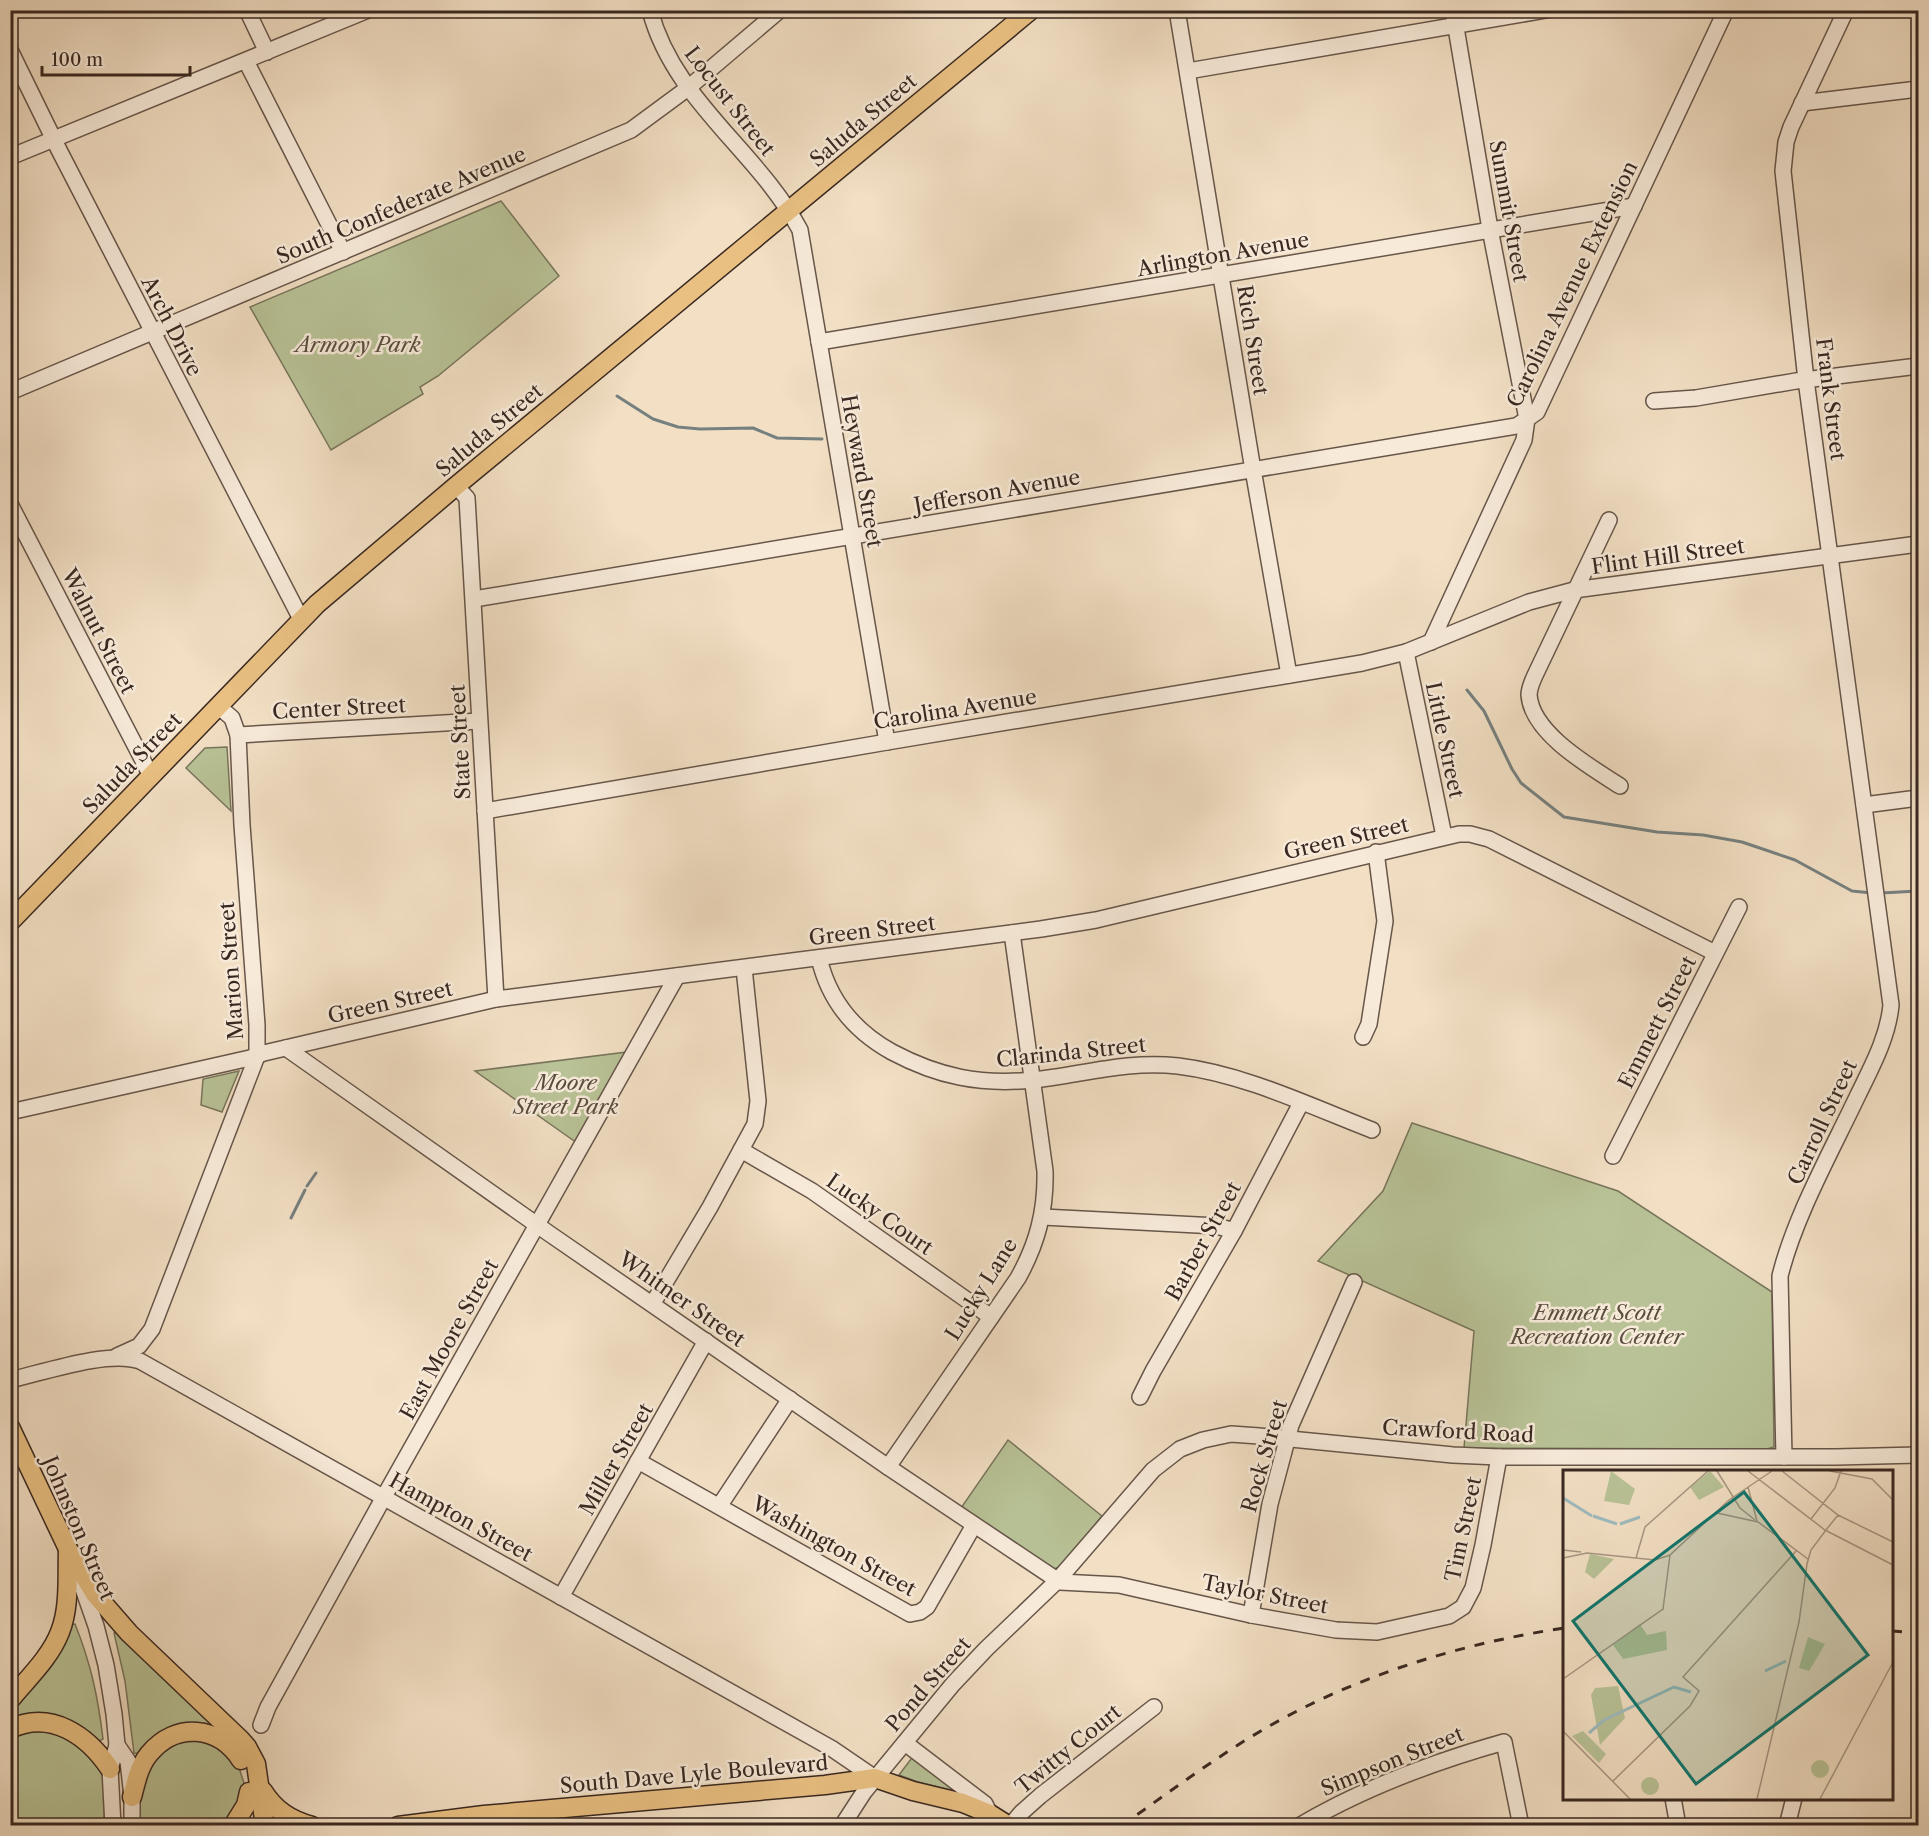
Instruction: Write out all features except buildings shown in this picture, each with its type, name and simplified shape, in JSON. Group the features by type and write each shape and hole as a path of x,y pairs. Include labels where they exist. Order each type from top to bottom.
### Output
{"main road":[{"name":"Saluda Street","path":"10,922 301,619 456,486 1031,10"},
{"name":"Johnston Street","path":"10,1427 68,1549"},
{"path":"10,1700 50,1651 60,1630 65,1609 68,1549"},
{"path":"68,1549 95,1594 116,1619 247,1748 256,1764 255,1826"},
{"path":"10,1729 33,1722 45,1722 65,1728 86,1740 110,1769"},
{"path":"132,1797 141,1767 150,1752 168,1738 187,1732 208,1733 227,1743 243,1764 255,1791 265,1826"},
{"name":"South Dave Lyle Boulevard","path":"398,1826 484,1815 825,1785 875,1778 914,1791 963,1803 990,1814 1010,1826"},
{"path":"233,1826 255,1791"},
{"path":"255,1791 293,1820 312,1826"}],"street":[{"path":"247,10 267,52"},
{"path":"10,157 368,10"},
{"name":"Locust Street","path":"650,10 662,45 688,88 789,210"},
{"name":"South Confederate Avenue","path":"10,392 631,130 688,88 780,10"},
{"name":"Rich Street","path":"1177,10 1289,675"},
{"path":"1188,70 1454,18 1546,10"},
{"name":"Carolina Avenue Extension","path":"1431,642 1524,440 1527,419 1538,412 1726,10"},
{"name":"Frank Street","path":"1846,10 1786,142 1783,171 1806,380 1864,805"},
{"name":"Summit Street","path":"1454,18 1490,229 1527,419"},
{"name":"Arch Drive","path":"10,50 152,333 301,619"},
{"path":"246,61 343,252"},
{"path":"1802,103 1918,89"},
{"name":"Arlington Avenue","path":"819,342 1634,206"},
{"name":"Heyward Street","path":"789,210 800,230 887,742"},
{"path":"1654,401 1696,398 1806,380 1918,366"},
{"name":"Jefferson Avenue","path":"474,599 1516,426 1527,419"},
{"name":"State Street","path":"456,486 467,498 496,999"},
{"name":"Walnut Street","path":"10,504 152,776"},
{"path":"1609,520 1574,590 1529,692 1531,706 1542,725 1561,744 1620,786"},
{"name":"Flint Hill Street","path":"1431,642 1530,602 1574,590 1918,544"},
{"name":"Carolina Avenue","path":"485,811 1362,663 1406,652 1431,642"},
{"name":"Little Street","path":"1406,652 1444,836"},
{"path":"218,706 232,718 238,735"},
{"name":"Center Street","path":"238,735 479,722"},
{"name":"Marion Street","path":"115,1357 139,1346 152,1329 257,1055 238,735"},
{"path":"1864,805 1918,798"},
{"name":"Carroll Street","path":"1784,1457 1779,1276 1797,1225 1879,1052 1890,1019 1892,1005 1864,805"},
{"name":"Green Street","path":"10,1112 496,999 1012,933 1096,920 1444,836 1470,834 1489,839 1715,954"},
{"path":"1363,1037 1369,1024 1384,932 1384,909 1376,852"},
{"name":"Emmett Street","path":"1613,1156 1739,907"},
{"name":"Lucky Lane","path":"888,1467 1027,1263 1043,1218 1046,1191 1045,1171 1012,933"},
{"name":"Clarinda Street","path":"819,958 824,979 840,1009 853,1025 883,1047 913,1063 948,1076 983,1081 1033,1080 1111,1068 1159,1064 1211,1071 1372,1130"},
{"path":"653,1303 754,1124 759,1101 744,968"},
{"name":"East Moore Street","path":"261,1725 268,1707 384,1498 678,976"},
{"name":"Whitner Street","path":"286,1048 537,1225 1057,1581"},
{"name":"Barber Street","path":"1140,1397 1234,1231 1301,1103"},
{"name":"Lucky Court","path":"741,1150 812,1191 991,1317"},
{"path":"1043,1218 1217,1226 1234,1231"},
{"name":"Rock Street","path":"1251,1615 1270,1504 1291,1425 1354,1282"},
{"name":"Marion Street","path":"150,1366 146,1354 152,1338 152,1329"},
{"name":"Miller Street","path":"561,1597 706,1341"},
{"name":"Hampton Street","path":"10,1380 82,1362 115,1357 133,1358 831,1748 875,1778"},
{"path":"720,1505 790,1399"},
{"name":"Crawford Road","path":"1057,1581 1153,1470 1180,1449 1203,1440 1231,1434 1453,1455 1499,1457 1918,1455"},
{"name":"Tim Street","path":"1462,1607 1473,1588 1499,1457"},
{"name":"Washington Street","path":"638,1461 720,1505 910,1614 915,1614 927,1607 974,1525"},
{"name":"Johnston Street","path":"68,1549 84,1588 106,1665 117,1745 110,1769 113,1826"},
{"name":"Taylor Street","path":"1057,1581 1119,1585 1251,1615 1336,1630 1377,1632 1449,1616 1462,1607"},
{"name":"Pond Street","path":"842,1826 857,1800 954,1684 986,1649 1057,1581"},
{"name":"Twitty Court","path":"1010,1826 1040,1796 1154,1707"},
{"name":"Simpson Street","path":"1299,1826 1319,1814 1411,1772 1450,1757 1504,1742 1521,1826"},
{"path":"905,1743 986,1804 990,1814"},
{"path":"117,1745 128,1761 132,1826"},
{"path":"1673,1800 1678,1826"},
{"path":"1786,1826 1793,1800"}],"green space":[{"name":"Armory Park","path":"501,201 559,276 438,376 420,387 423,394 331,450 250,307"},
{"path":"227,747 231,811 186,768 205,748"},
{"name":"Moore Street Park","path":"627,1052 577,1143 475,1071"},
{"path":"239,1071 222,1112 201,1105 203,1079"},
{"name":"Emmett Scott Recreation Center","path":"1412,1123 1618,1191 1772,1292 1774,1447 1767,1449 1464,1448 1474,1331 1318,1261 1383,1191"},
{"path":"1008,1440 1102,1516 1061,1566 1052,1570 961,1508"},
{"path":"75,1624 90,1667 96,1695 103,1739 97,1742 11,1723 10,1709 55,1654 69,1625"},
{"path":"121,1631 218,1725 215,1730 141,1754 134,1753 125,1681 114,1633"},
{"path":"34,1727 70,1735 102,1769 105,1781 104,1825 11,1826 11,1736"},
{"path":"183,1738 216,1745 239,1768 245,1786 240,1807 225,1825 137,1826 138,1793 150,1761"},
{"path":"914,1755 958,1792 899,1775"}],"waterway":[{"path":"617,396 653,419 678,427 753,428 777,438 822,439"},
{"path":"1467,690 1484,711 1521,783 1564,817 1657,832 1703,835 1742,842 1795,860 1852,891 1872,893"},
{"path":"1881,893 1918,891"},
{"path":"307,1186 316,1173"},
{"path":"291,1218 305,1190"}],"railway":[{"path":"1121,1826 1241,1743 1317,1701 1356,1684 1438,1656 1480,1644 1563,1628"},
{"path":"1893,1631 1918,1633"}]}
